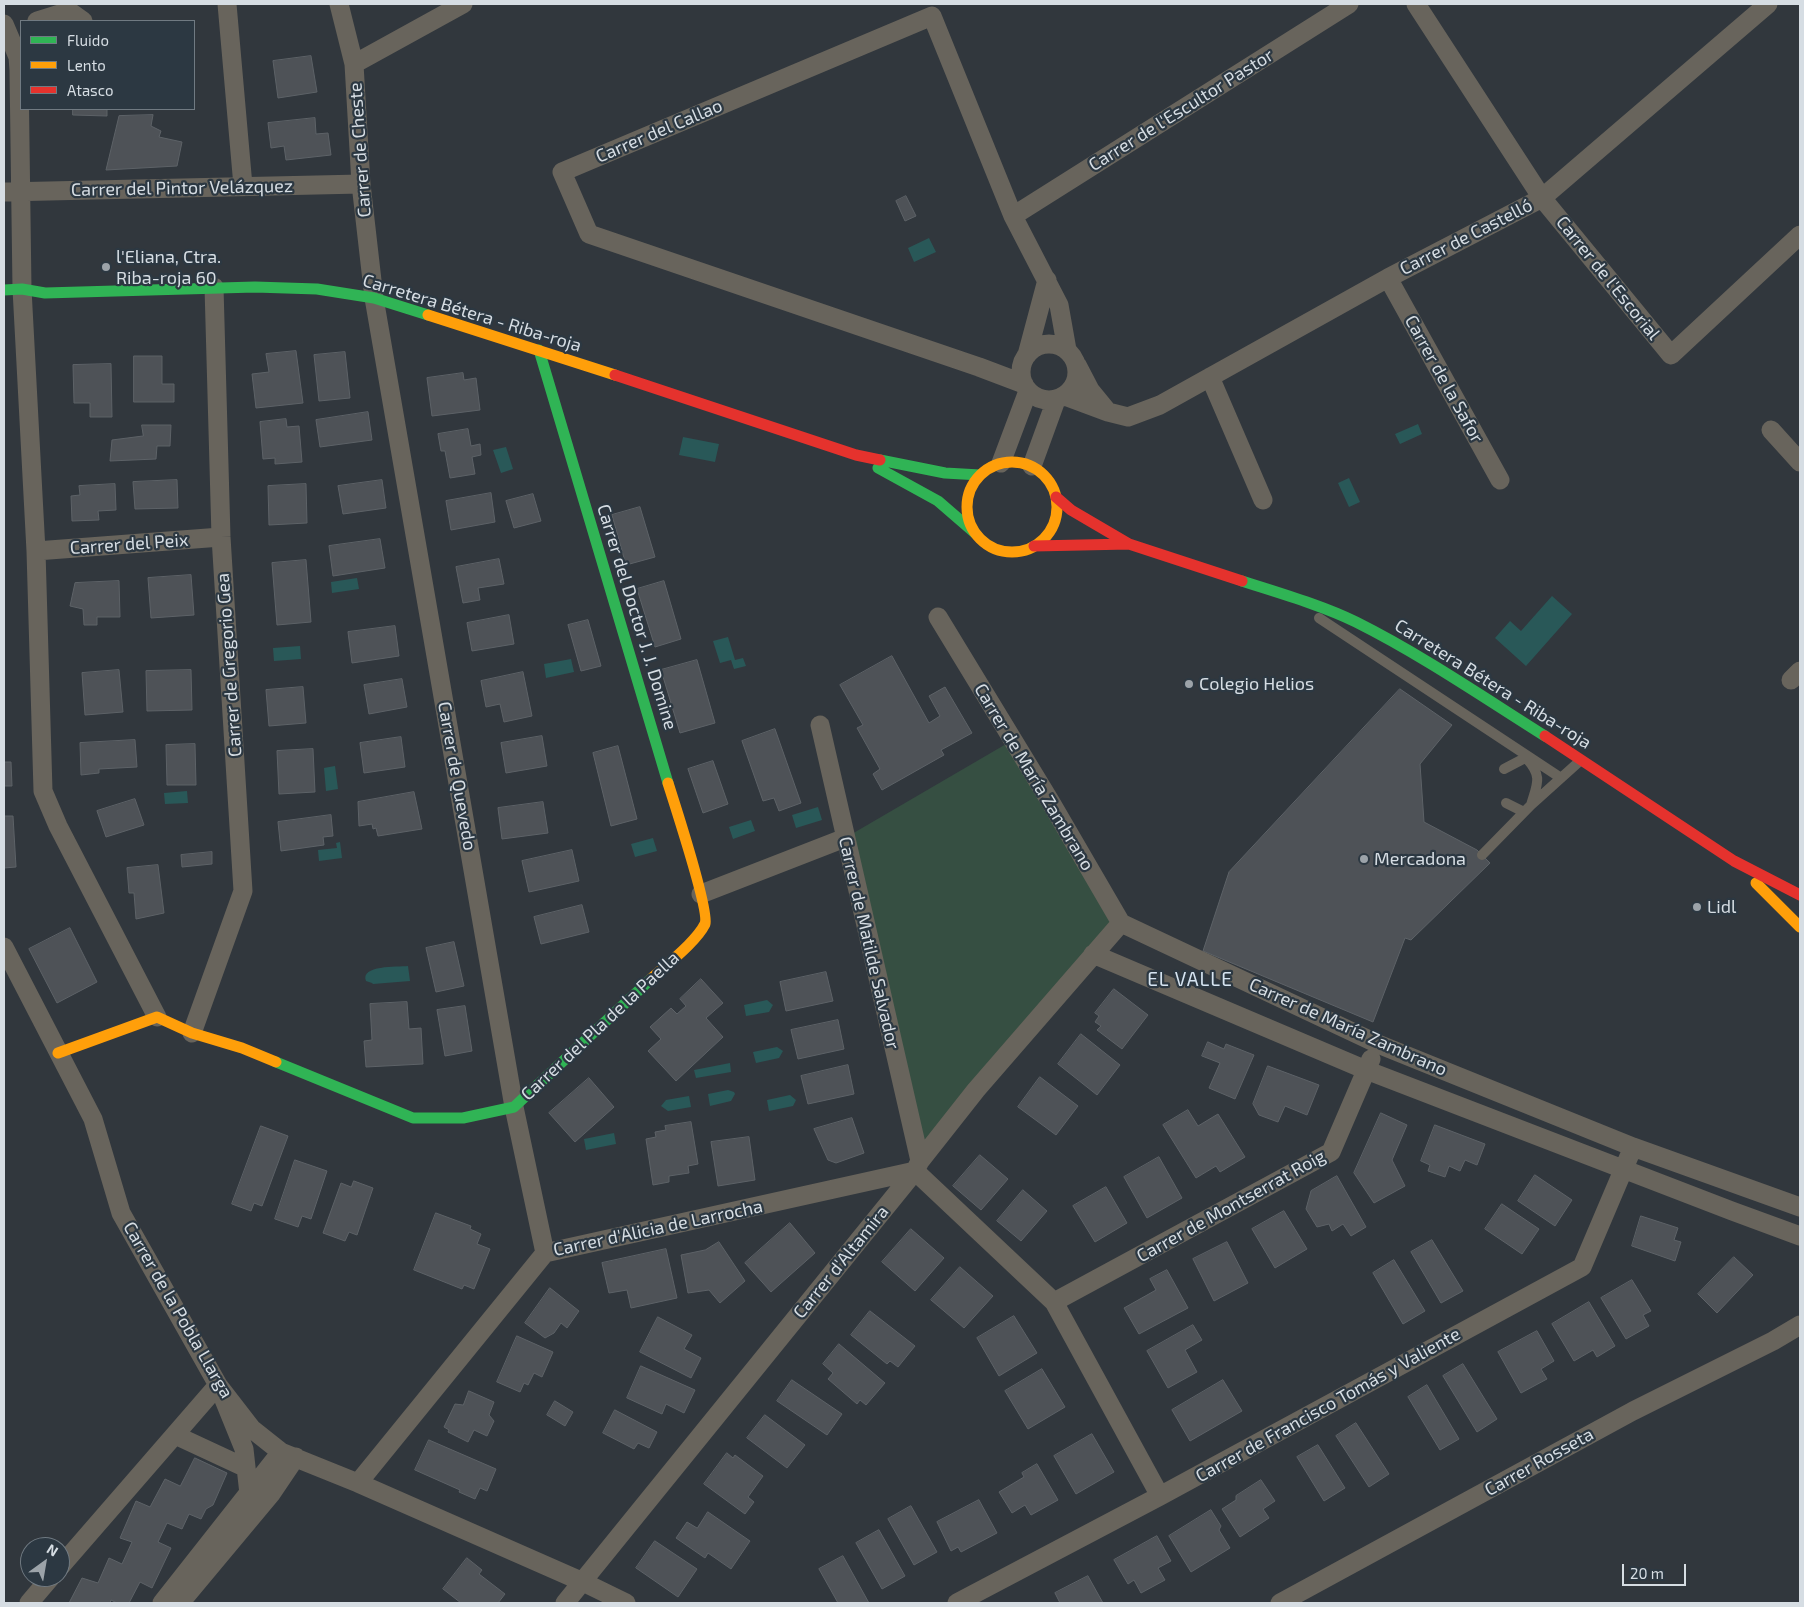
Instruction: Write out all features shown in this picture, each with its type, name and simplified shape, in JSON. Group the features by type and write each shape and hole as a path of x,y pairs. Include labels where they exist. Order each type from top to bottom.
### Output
{"main road":[{"name":"Carretera Bétera - Riba-roja","path":"4,290 22,289 46,292 214,287 317,289 374,298 539,350 856,455 944,473 980,475"},
{"name":"Carrer del Doctor J. J. Domine","path":"539,350 701,894"},
{"name":"Carretera Bétera - Riba-roja","path":"856,455 938,501 975,533"},
{"path":"1012,462 1032,466 1043,474 1051,485 1056,497 1057,512 1053,525 1046,537 1034,546 1022,551 1009,552 996,549 984,542 975,533 968,518 967,503 971,488 980,475 989,467 1012,462"},
{"name":"Carretera Bétera - Riba-roja","path":"1056,497 1071,510 1129,544 1286,595 1354,622 1410,650 1582,760 1734,861 1798,892"},
{"name":"Carretera Bétera - Riba-roja","path":"1034,546 1129,544"},
{"name":"Carretera Bétera - Riba-roja","path":"1734,861 1800,928"},
{"name":"Carrer del Pla de la Paella","path":"157,1017 192,1034 242,1048 413,1118 463,1118 514,1107 699,934 706,921 701,894"},
{"path":"58,1053 157,1017"}],"street":[{"path":"227,4 243,186"},
{"name":"Carrer de Cheste","path":"339,4 354,64 361,184 374,298"},
{"path":"354,64 462,4"},
{"name":"Carrer de l'Escultor Pastor","path":"1013,216 1349,4"},
{"name":"Carrer de l'Escorial","path":"1416,4 1542,198 1671,355 1800,235"},
{"name":"Carrer de Castelló","path":"1108,412 1128,417 1160,405 1388,278 1542,198 1768,4"},
{"name":"Carrer del Callao","path":"1026,388 979,367 588,234 562,172 936,10 1013,216 1059,305 1072,357 1090,390 1108,412"},
{"path":"40,20 69,11 82,20"},
{"path":"9,28 18,57 15,70 12,192 22,289 36,551 43,792 58,826 157,1017"},
{"name":"Carrer del Pintor Velázquez","path":"12,192 361,184"},
{"name":"Carrer de la Safor","path":"1388,278 1500,480"},
{"path":"1001,463 1026,388 1021,370 1047,280"},
{"name":"Carrer de Gregorio Gea","path":"192,1034 243,891 221,537 214,287"},
{"name":"Carrer de Quevedo","path":"374,298 514,1107 545,1253"},
{"path":"1025,359 1033,349 1041,345 1059,345 1072,357 1078,373 1072,390 1060,398 1032,466"},
{"name":"Carrer del Callao","path":"979,367 1025,359"},
{"path":"1210,377 1263,500"},
{"path":"1026,388 1041,400 1060,398 1108,412"},
{"path":"1771,430 1800,462"},
{"name":"Carrer del Peix","path":"36,551 221,537"},
{"name":"Carrer de María Zambrano","path":"938,617 1050,801 1120,923 1378,1044 1633,1147 1800,1207"},
{"name":"Carrer de Matilde Salvador","path":"820,725 917,1166"},
{"path":"701,894 845,838"},
{"name":"Carrer d'Altamira","path":"565,1603 976,1090 1120,923"},
{"name":"Carrer de la Pobla Llarga","path":"4,948 93,1120 121,1213 218,1385 252,1429 288,1455 358,1483 583,1582 626,1603"},
{"name":"Carrer de María Zambrano","path":"1093,954 1366,1070 1800,1236"},
{"name":"Carrer de Montserrat Roig","path":"1054,1302 1331,1152 1378,1044"},
{"name":"Carrer de Francisco Tomás y Valiente","path":"957,1603 1160,1496 1582,1267 1633,1147"},
{"path":"917,1166 1054,1302 1160,1496"},
{"name":"Carrer d'Alicia de Larrocha","path":"358,1483 545,1253 917,1166"},
{"name":"Carrer Rosseta","path":"1280,1603 1633,1410 1773,1341 1800,1325"},
{"path":"70,1556 218,1385 244,1449 249,1494"},
{"path":"175,1435 246,1468"},
{"path":"162,1603 249,1494 288,1455"},
{"path":"180,1603 272,1494 288,1455"},
{"path":"29,1603 43,1587"}],"lane":[{"path":"1286,595 1561,778"},
{"path":"1516,747 1535,769 1538,780 1528,809"},
{"path":"1504,769 1525,758"},
{"path":"1482,855 1528,809 1582,760"},
{"path":"1506,803 1528,809"}],"shaded area":[{"path":"929,238 936,252 914,262 908,248"},
{"path":"1418,424 1422,434 1400,444 1395,434"},
{"path":"683,437 719,444 715,462 679,455"},
{"path":"506,447 513,469 501,473 493,450"},
{"path":"1349,478 1360,502 1349,507 1338,483"},
{"path":"357,578 359,589 332,593 331,582"},
{"path":"1552,596 1572,614 1526,666 1495,638 1510,621 1521,631"},
{"path":"728,637 735,660 743,658 746,666 734,669 731,660 720,663 713,641"},
{"path":"300,646 301,659 274,661 273,648"},
{"path":"571,659 574,672 546,678 544,664"},
{"path":"1013,740 1121,923 920,1161 845,838"},
{"path":"335,766 338,789 326,791 324,768"},
{"path":"187,791 188,803 165,804 164,793"},
{"path":"818,807 822,820 796,828 792,815"},
{"path":"751,820 755,831 733,839 729,827"},
{"path":"653,838 657,851 635,857 631,844"},
{"path":"340,842 342,858 319,861 318,850 337,848 336,843"},
{"path":"408,966 410,981 373,984 366,981 368,972 374,969"},
{"path":"767,1000 773,1005 769,1012 746,1016 744,1005"},
{"path":"777,1047 783,1051 779,1058 756,1063 753,1052"},
{"path":"730,1063 731,1072 696,1078 694,1070"},
{"path":"728,1090 735,1094 731,1101 710,1106 708,1094"},
{"path":"790,1095 796,1100 793,1106 769,1111 767,1100"},
{"path":"689,1096 691,1107 668,1111 661,1106 666,1100"},
{"path":"614,1133 616,1144 586,1150 584,1139"}],"building":[{"path":"311,56 317,92 278,98 273,61"},
{"path":"73,110 107,110 107,116 73,115"},
{"path":"153,115 151,126 161,131 159,137 182,142 177,166 106,170 119,116"},
{"path":"315,118 316,134 328,133 331,155 286,160 284,146 271,148 268,123"},
{"path":"906,196 916,216 905,221 896,201"},
{"path":"296,351 303,403 256,408 252,374 269,372 266,354"},
{"path":"345,352 350,398 319,401 314,355"},
{"path":"134,356 162,356 162,384 174,384 174,402 134,402"},
{"path":"111,364 112,417 90,417 90,403 74,403 73,365"},
{"path":"463,373 464,380 476,378 480,410 432,416 427,378"},
{"path":"368,412 372,440 320,447 316,420"},
{"path":"286,419 287,427 299,426 302,462 275,464 275,458 263,459 260,422"},
{"path":"142,425 171,425 170,446 157,446 156,459 110,461 112,440 143,436"},
{"path":"468,429 471,446 480,444 481,455 472,457 475,474 450,478 445,451 441,451 438,434"},
{"path":"177,480 178,508 135,509 133,482"},
{"path":"382,480 386,508 343,514 338,486"},
{"path":"115,484 116,510 98,511 99,520 72,521 71,496 80,495 79,486"},
{"path":"306,484 307,523 269,525 268,486"},
{"path":"491,493 495,522 451,530 446,501"},
{"path":"533,494 541,521 514,528 506,501"},
{"path":"640,507 655,557 626,565 612,515"},
{"path":"380,539 385,568 333,576 329,546"},
{"path":"499,559 504,584 478,588 480,600 463,603 456,567"},
{"path":"306,560 311,622 277,625 272,563"},
{"path":"191,575 194,615 151,618 148,578"},
{"path":"119,581 120,617 97,617 97,625 84,625 83,609 70,606 75,583"},
{"path":"664,581 681,639 655,647 637,589"},
{"path":"509,615 514,644 472,651 467,623"},
{"path":"588,620 601,666 581,671 568,625"},
{"path":"395,626 399,656 352,663 348,632"},
{"path":"892,656 929,723 940,716 929,696 945,687 972,733 941,750 944,755 882,790 873,774 880,769 857,728 863,725 840,685"},
{"path":"697,660 715,723 680,733 661,670"},
{"path":"119,670 123,712 85,715 82,673"},
{"path":"191,670 192,710 147,711 146,671"},
{"path":"523,672 532,716 504,722 500,704 486,707 481,681"},
{"path":"402,679 407,707 369,714 364,685"},
{"path":"303,687 306,723 269,726 266,690"},
{"name":"Mercadona","path":"1400,689 1452,725 1420,764 1424,822 1477,850 1490,863 1411,940 1405,938 1373,1022 1203,951 1229,872"},
{"path":"775,729 801,803 779,811 774,798 763,801 742,741"},
{"path":"542,736 547,766 506,773 501,743"},
{"path":"401,737 405,767 364,773 360,743"},
{"path":"135,740 137,767 99,769 99,773 81,775 80,743"},
{"path":"195,744 196,785 167,785 166,745"},
{"path":"618,746 637,819 611,826 593,753"},
{"path":"313,749 315,792 279,794 277,751"},
{"path":"713,761 728,804 703,813 688,769"},
{"path":"4,762 11,762 12,786 4,786"},
{"path":"414,792 422,829 378,836 376,828 373,829 372,824 359,826 358,802"},
{"path":"135,799 144,825 106,837 97,811"},
{"path":"543,802 548,833 502,839 498,808"},
{"path":"331,815 333,836 323,837 324,845 281,851 278,822"},
{"path":"4,816 13,816 16,867 4,868"},
{"path":"572,850 579,881 529,892 522,861"},
{"path":"212,852 212,864 182,867 181,855"},
{"path":"158,865 164,913 136,919 134,893 129,893 127,868"},
{"path":"582,905 589,932 541,944 534,917"},
{"path":"70,928 97,982 57,1003 29,949"},
{"path":"454,942 464,986 436,992 426,948"},
{"path":"826,972 833,1001 786,1011 780,982"},
{"path":"701,979 723,1003 706,1018 723,1037 676,1081 648,1051 661,1039 650,1027 671,1008 677,1014 686,1006 680,999"},
{"path":"1114,989 1148,1015 1122,1049 1097,1030 1101,1026 1095,1022 1099,1016 1095,1013"},
{"path":"407,1002 409,1029 421,1028 423,1064 366,1067 364,1041 372,1040 370,1004"},
{"path":"465,1006 472,1051 445,1056 437,1010"},
{"path":"838,1020 844,1049 798,1059 791,1030"},
{"path":"1081,1034 1120,1065 1097,1095 1058,1064"},
{"path":"1208,1042 1224,1049 1226,1044 1254,1055 1235,1099 1209,1088 1220,1063 1202,1056"},
{"path":"848,1065 854,1094 808,1104 801,1076"},
{"path":"1268,1066 1319,1085 1307,1115 1285,1106 1278,1122 1259,1115 1253,1104"},
{"path":"1040,1077 1078,1106 1056,1135 1018,1107"},
{"path":"589,1078 614,1107 575,1142 549,1113"},
{"path":"1188,1110 1198,1126 1218,1114 1245,1157 1220,1172 1216,1166 1196,1178 1163,1125"},
{"path":"1381,1113 1407,1125 1392,1160 1405,1186 1374,1203 1354,1173"},
{"path":"852,1118 864,1153 836,1163 828,1160 814,1129"},
{"path":"691,1122 698,1164 688,1166 689,1173 669,1176 669,1182 653,1185 646,1139 656,1137 655,1132 666,1130 665,1126"},
{"path":"1435,1125 1485,1144 1477,1165 1465,1160 1460,1171 1449,1166 1445,1177 1428,1171 1430,1165 1421,1161"},
{"path":"261,1126 288,1136 262,1206 254,1203 251,1211 232,1204"},
{"path":"749,1137 755,1180 718,1186 711,1142"},
{"path":"980,1155 1008,1179 981,1210 953,1186"},
{"path":"1159,1157 1182,1198 1147,1218 1124,1177"},
{"path":"295,1160 327,1171 311,1219 302,1216 298,1227 275,1219"},
{"path":"1535,1175 1572,1200 1555,1226 1518,1201"},
{"path":"1337,1176 1366,1227 1351,1236 1343,1224 1332,1231 1329,1224 1317,1227 1306,1209 1311,1191"},
{"path":"354,1181 373,1188 357,1235 349,1232 345,1241 323,1233 341,1183 351,1187"},
{"path":"1106,1187 1127,1223 1095,1242 1073,1206"},
{"path":"1023,1190 1047,1211 1021,1241 997,1221"},
{"path":"1502,1204 1539,1229 1522,1254 1485,1229"},
{"path":"1284,1211 1307,1249 1275,1268 1252,1229"},
{"path":"436,1213 471,1226 470,1229 481,1234 477,1244 490,1249 474,1289 464,1285 462,1289 414,1270"},
{"path":"1641,1216 1678,1228 1674,1240 1681,1242 1675,1261 1632,1246"},
{"path":"790,1223 815,1253 771,1292 745,1263"},
{"path":"911,1229 944,1258 915,1291 882,1262"},
{"path":"1432,1240 1463,1291 1441,1303 1411,1252"},
{"path":"719,1242 745,1281 720,1303 709,1290 688,1293 681,1255 705,1250"},
{"path":"1227,1242 1248,1283 1214,1301 1193,1259"},
{"path":"666,1249 677,1298 631,1308 627,1290 609,1293 602,1263"},
{"path":"1734,1257 1753,1275 1717,1313 1698,1294"},
{"path":"1394,1260 1425,1311 1403,1324 1373,1273"},
{"path":"960,1267 993,1296 964,1328 931,1300"},
{"path":"1167,1270 1188,1308 1139,1334 1124,1308 1156,1290 1150,1279"},
{"path":"1632,1280 1651,1311 1643,1315 1649,1326 1626,1339 1601,1298"},
{"path":"550,1288 579,1311 567,1328 561,1323 554,1333 545,1338 525,1323"},
{"path":"1589,1302 1615,1346 1597,1357 1593,1350 1574,1361 1552,1324"},
{"path":"870,1311 915,1346 898,1367 890,1361 887,1364 851,1335"},
{"path":"1014,1316 1037,1353 999,1376 977,1338"},
{"path":"658,1317 692,1335 684,1349 701,1358 691,1378 640,1352"},
{"path":"1193,1325 1202,1340 1185,1350 1197,1372 1168,1388 1147,1351"},
{"path":"1537,1331 1554,1361 1541,1369 1547,1379 1521,1393 1498,1352"},
{"path":"517,1336 553,1352 542,1377 534,1373 528,1385 524,1383 520,1392 497,1382"},
{"path":"839,1344 885,1383 866,1405 860,1400 857,1404 828,1379 833,1373 823,1364"},
{"path":"1463,1364 1497,1419 1477,1432 1443,1376"},
{"path":"641,1366 695,1390 684,1413 666,1404 662,1414 627,1398"},
{"path":"1042,1369 1065,1407 1028,1429 1005,1391"},
{"path":"792,1380 842,1414 827,1435 777,1401"},
{"path":"1223,1380 1242,1411 1190,1441 1172,1410"},
{"path":"1427,1385 1459,1439 1440,1450 1408,1397"},
{"path":"469,1391 494,1402 489,1415 494,1421 487,1436 474,1430 468,1442 448,1432 449,1430 444,1427 455,1404 463,1405"},
{"path":"555,1401 573,1412 565,1426 547,1415"},
{"path":"615,1410 657,1432 649,1448 638,1443 634,1449 603,1433"},
{"path":"765,1415 805,1445 787,1468 747,1438"},
{"path":"1356,1423 1389,1474 1369,1487 1336,1436"},
{"path":"1092,1434 1114,1472 1076,1494 1054,1456"},
{"path":"429,1440 496,1469 487,1491 480,1488 475,1499 459,1492 460,1490 415,1470"},
{"path":"1318,1445 1345,1488 1324,1501 1297,1457"},
{"path":"727,1453 733,1458 735,1455 763,1476 748,1497 754,1502 745,1514 704,1484"},
{"path":"195,1458 227,1473 213,1505 206,1509 201,1519 189,1514 182,1529 167,1523 158,1542 171,1548 152,1588 140,1582 129,1603 117,1603 111,1600 110,1603 69,1603 82,1578 98,1583 109,1558 122,1564 132,1542 120,1538 136,1501 150,1507 165,1479 180,1486"},
{"path":"1037,1464 1058,1500 1031,1515 1025,1505 1012,1513 999,1492 1024,1477 1022,1473"},
{"path":"1261,1480 1275,1501 1263,1509 1269,1518 1240,1537 1222,1509 1236,1500 1236,1496"},
{"path":"979,1500 997,1533 961,1552 958,1547 951,1551 937,1522"},
{"path":"911,1506 937,1552 914,1565 888,1519"},
{"path":"1211,1510 1221,1526 1219,1530 1230,1548 1191,1572 1169,1536"},
{"path":"708,1512 750,1541 731,1569 708,1553 705,1558 676,1538 687,1522 697,1528"},
{"path":"879,1530 905,1576 882,1589 856,1543"},
{"path":"1157,1536 1171,1561 1158,1568 1165,1580 1141,1593 1134,1580 1128,1584 1114,1560"},
{"path":"655,1541 697,1569 678,1597 636,1568"},
{"path":"843,1556 869,1603 838,1603 819,1569"},
{"path":"467,1558 482,1570 479,1574 505,1594 498,1603 461,1603 443,1589"},
{"path":"1088,1576 1103,1603 1060,1603 1055,1593"}],"traffic: fast":[{"path":"4,290 22,289 45,293 255,287 317,289 374,298 428,315"},
{"path":"539,350 668,783"},
{"path":"880,460 945,473 980,475"},
{"path":"878,468 938,501 975,533"},
{"path":"1242,581 1314,605 1356,622 1428,662 1545,736"},
{"path":"276,1062 413,1118 463,1118 514,1107 651,979"}],"traffic: slow":[{"path":"428,315 615,375"},
{"path":"1012,462 1029,466 1044,475 1053,490 1057,507 1053,524 1044,539 1029,548 1012,552 995,548 980,539 971,524 967,507 971,490 980,475 995,466 1012,462"},
{"path":"651,979 695,938 705,924 705,915 697,879 668,783"},
{"path":"1756,883 1800,927"},
{"path":"58,1053 157,1017 192,1033 242,1048 276,1062"}],"traffic: jam":[{"path":"615,375 856,455 880,460"},
{"path":"1056,497 1071,510 1129,544 1242,581"},
{"path":"1034,546 1129,544"},
{"path":"1545,736 1734,861 1800,895"}],"place":[{"name":"l'Eliana, Ctra. Riba-roja 60","path":"106,267"},
{"name":"Colegio Helios","path":"1189,684"},
{"name":"Mercadona","path":"1364,859"},
{"name":"Lidl","path":"1697,907"}],"district":[{"name":"EL VALLE","path":"1190,980"}]}
